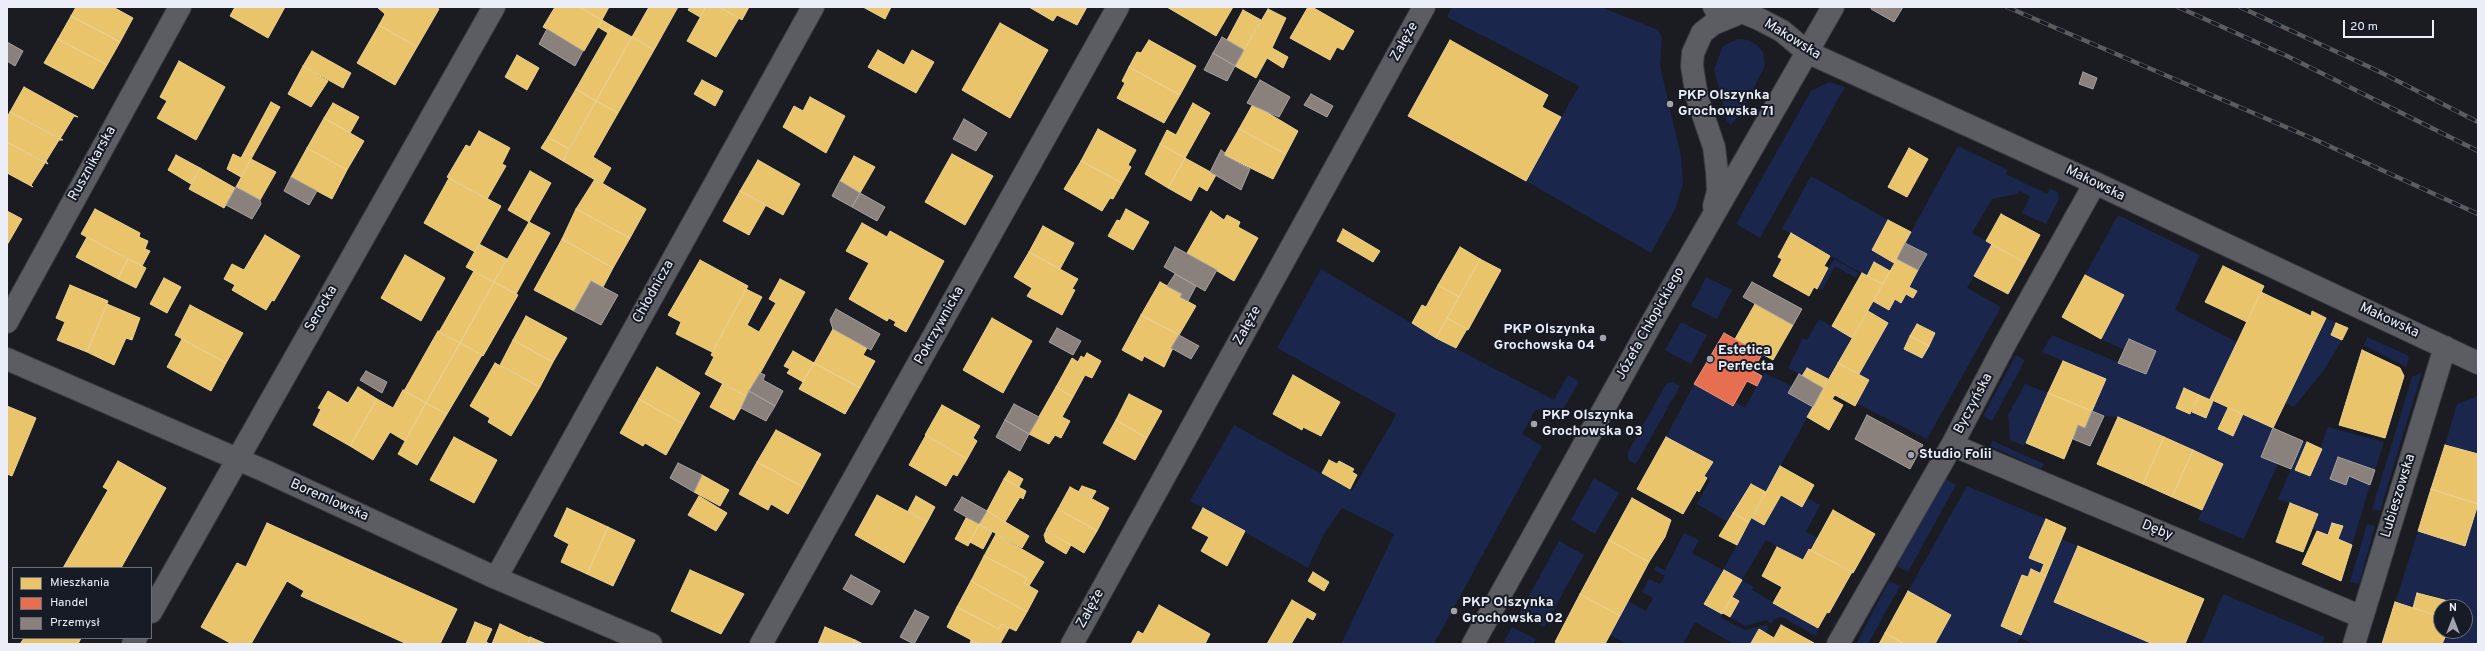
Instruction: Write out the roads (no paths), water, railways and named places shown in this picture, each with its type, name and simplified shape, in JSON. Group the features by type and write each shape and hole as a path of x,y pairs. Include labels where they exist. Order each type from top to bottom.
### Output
{"street":[{"name":"Rusznikarska","path":"7,322 180,7"},
{"name":"Serocka","path":"152,610 494,7"},
{"name":"Chłodnicza","path":"496,578 813,7"},
{"name":"Pokrzywnicka","path":"761,644 1118,7"},
{"name":"Załęże","path":"1072,644 1424,7"},
{"name":"Makowska","path":"1714,7 1742,12 1782,31 1807,52 2095,182 2478,363"},
{"name":"Józefa Chłopickiego","path":"1473,644 1710,220 1834,7"},
{"path":"1710,220 1718,191 1717,172 1714,147 1697,97 1692,66 1693,53 1702,32 1713,24 1742,12"},
{"name":"Byczyńska","path":"1838,644 1952,445 2005,344 2095,182"},
{"name":"Lubieszowska","path":"2354,644 2445,347"},
{"name":"Boremlowska","path":"7,359 237,459 496,578 651,644"},
{"name":"Dęby","path":"1952,445 2362,617"}],"railway":[{"path":"2007,7 2316,140 2478,214"},
{"path":"2178,7 2287,56 2478,151"},
{"path":"2240,7 2378,71 2478,122"}],"place":[{"name":"PKP Olszynka Grochowska 71","path":"1670,104"},
{"name":"PKP Olszynka Grochowska 04","path":"1603,338"},
{"name":"Estetica Perfecta","path":"1710,359"},
{"name":"PKP Olszynka Grochowska 03","path":"1534,424"},
{"name":"Studio Folii","path":"1911,455"},
{"name":"PKP Olszynka Grochowska 02","path":"1454,611"}]}
